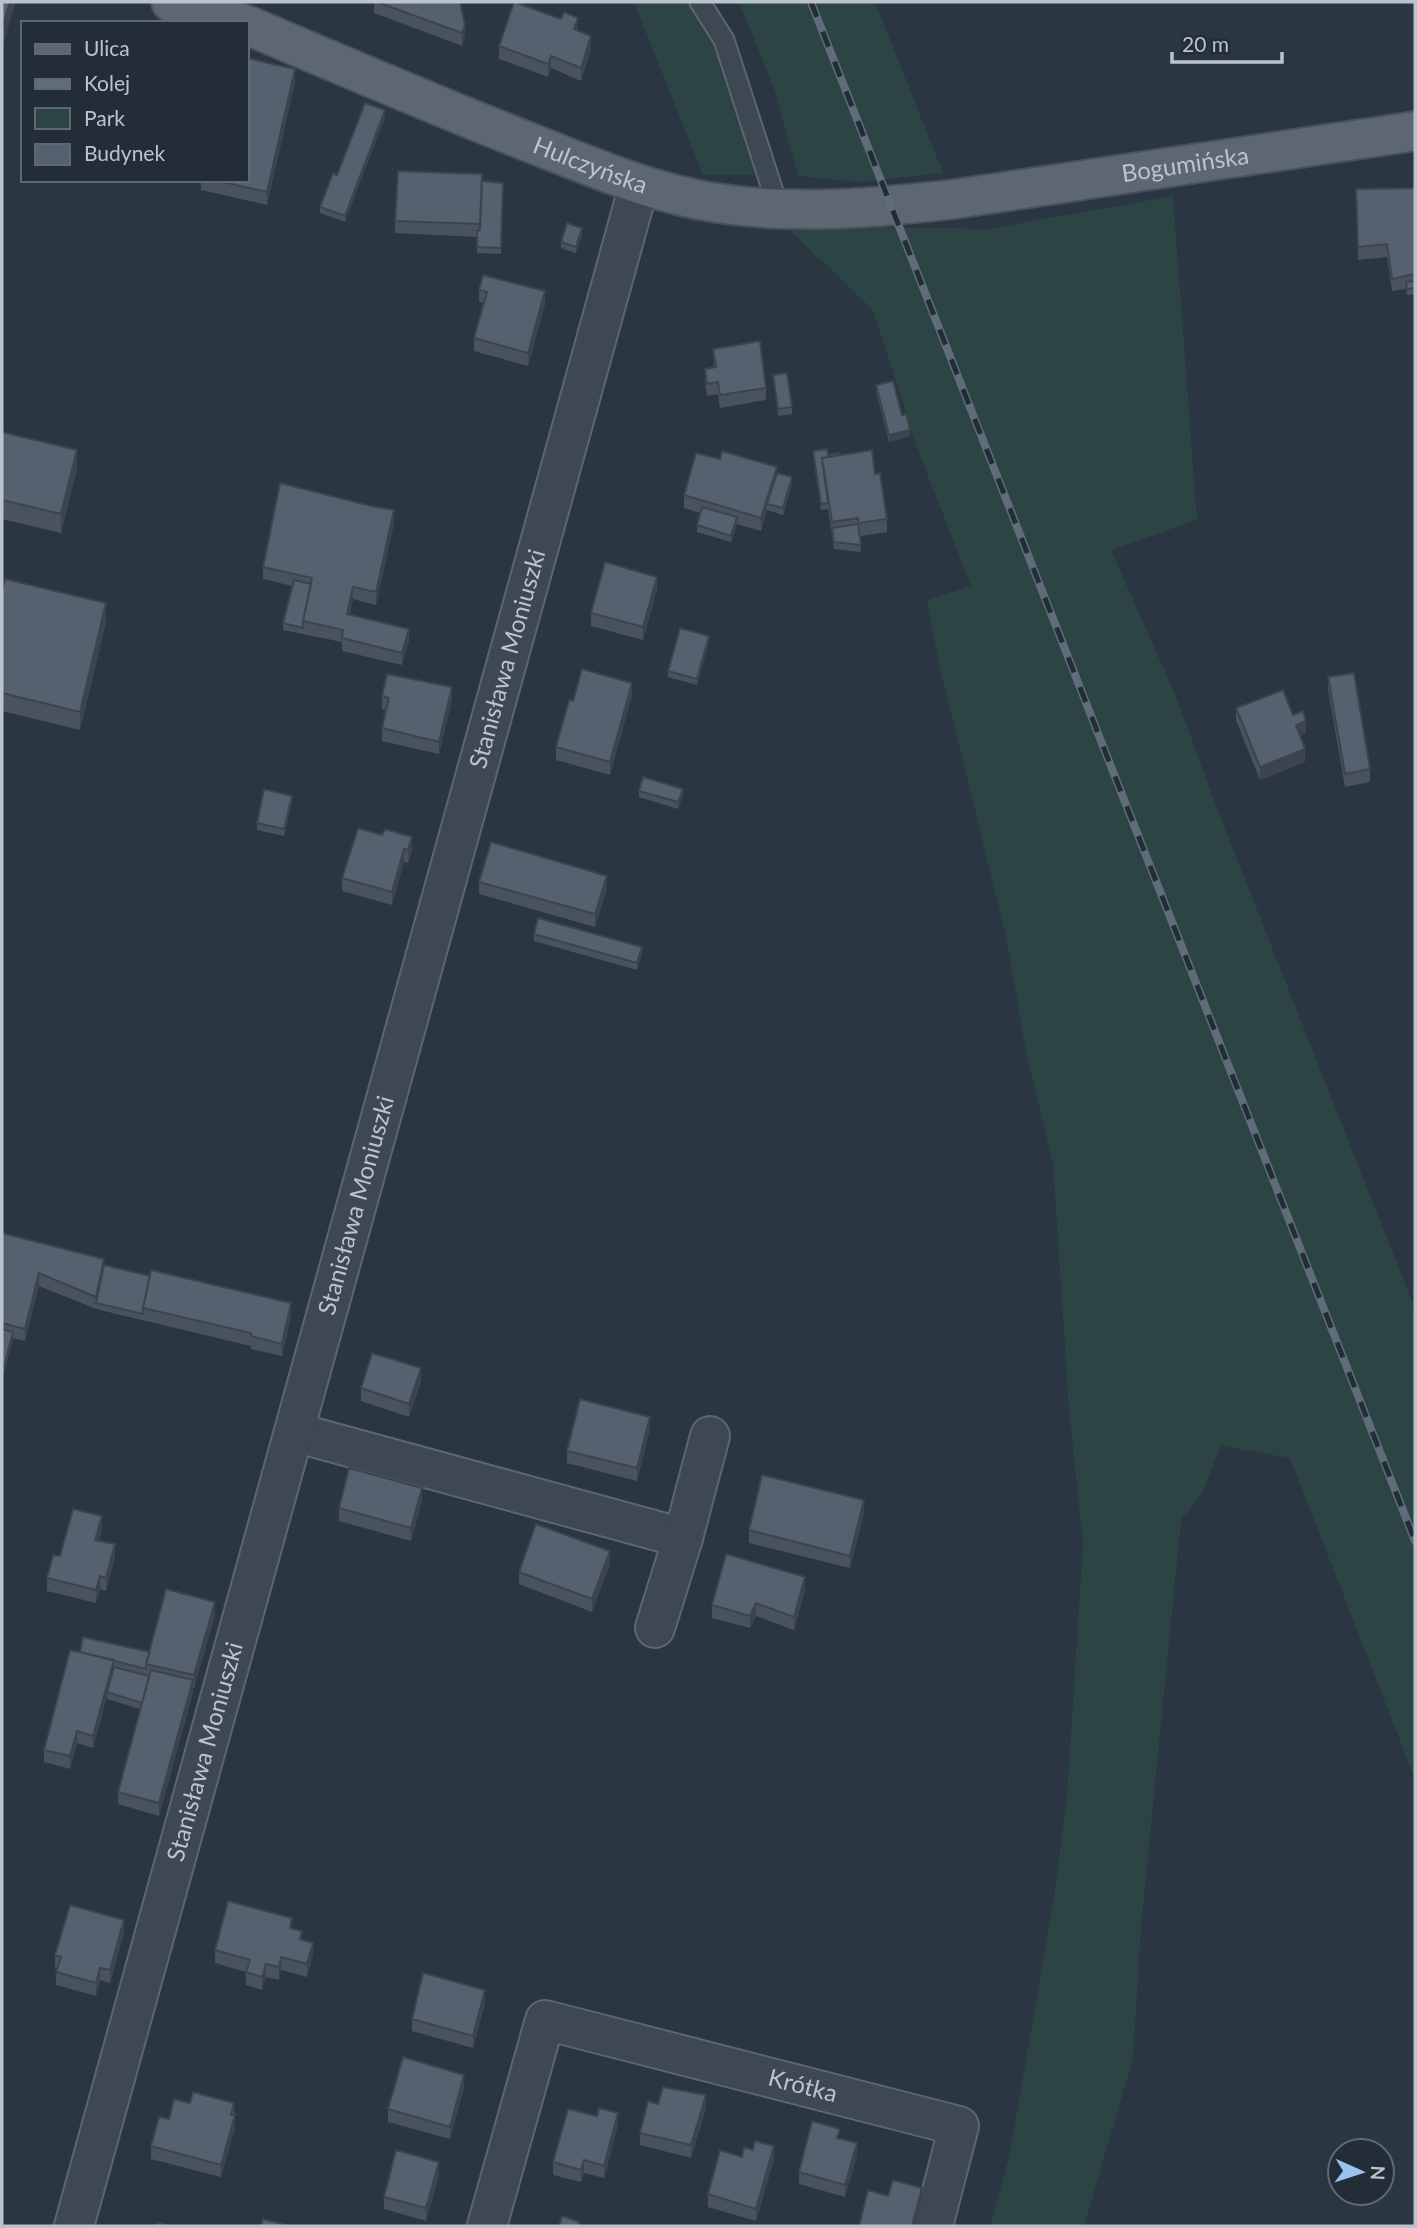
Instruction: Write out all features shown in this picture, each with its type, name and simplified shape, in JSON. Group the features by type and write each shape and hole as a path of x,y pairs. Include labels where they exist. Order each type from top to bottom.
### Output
{"main road":[{"path":"171,2 234,21"},
{"name":"Hulczyńska","path":"248,25 417,98 639,185 715,203 779,210 892,206 955,199"},
{"name":"Bogumińska","path":"955,199 1415,131"}],"street":[{"name":"Stanisława Moniuszki","path":"74,2226 639,185"},
{"path":"294,1433 683,1538"},
{"path":"655,1628 683,1538 710,1436"},
{"name":"Krótka","path":"487,2226 545,2020 959,2126 933,2226"}],"lane":[{"path":"700,2 724,40 779,210"}],"green space":[{"path":"634,2 709,2 778,175 703,175"},
{"path":"739,2 875,2 943,173 858,182 798,176 775,91"},
{"path":"1173,196 1197,520 1111,550 1175,694 1220,816 1415,1309 1415,1779 1290,1458 1221,1446 1202,1493 1181,1520 1141,1928 1133,2059 1084,2226 990,2226 1010,2153 1054,1897 1067,1796 1083,1544 1069,1410 1053,1163 1026,1052 1007,941 937,655 927,600 971,586 919,453 873,310 784,225 988,229"}],"building":[{"path":"2,2 10,2 2,29"},
{"path":"377,2 460,2 465,25 462,33"},
{"path":"514,2 561,19 564,12 578,18 574,29 591,36 581,68 551,56 548,64 499,46"},
{"path":"248,58 295,69 267,192 223,182 248,182"},
{"path":"365,103 385,110 345,216 320,207 333,173 337,175"},
{"path":"398,171 482,174 480,224 395,221"},
{"path":"482,181 503,183 501,248 477,247"},
{"path":"1415,188 1415,274 1392,279 1387,244 1358,247 1356,189"},
{"path":"567,223 582,228 576,247 561,242"},
{"path":"483,275 545,291 528,353 474,338 487,292 479,290"},
{"path":"1415,281 1415,288 1407,289 1406,282"},
{"path":"760,341 766,388 720,395 718,382 707,384 705,369 716,367 713,349"},
{"path":"787,373 792,407 778,409 773,375"},
{"path":"893,381 902,415 906,414 910,430 889,435 876,385"},
{"path":"2,432 77,450 61,514 2,500"},
{"path":"827,449 828,455 839,455 822,458 828,503 821,504 813,451"},
{"path":"872,450 875,474 880,473 887,519 859,523 858,518 832,522 822,458"},
{"path":"722,451 777,467 761,518 684,495 696,453 720,459"},
{"path":"777,473 792,477 783,508 767,504"},
{"path":"280,483 394,510 376,592 353,587 347,614 409,629 402,653 342,638 343,630 303,621 312,578 263,567"},
{"path":"702,507 737,517 731,536 697,525"},
{"path":"858,524 861,545 834,542 832,528"},
{"path":"605,562 657,577 643,627 591,613"},
{"path":"5,579 106,603 80,712 2,693 2,591"},
{"path":"294,580 311,584 303,628 283,623"},
{"path":"680,628 709,636 697,679 668,671"},
{"path":"582,669 632,683 610,762 556,747 569,700 573,701"},
{"path":"1354,673 1370,769 1345,774 1328,677"},
{"path":"387,674 452,687 439,742 382,728 389,698 382,696"},
{"path":"1283,690 1293,715 1303,711 1306,721 1296,725 1305,749 1260,767 1236,708"},
{"path":"643,777 683,789 678,802 639,791"},
{"path":"264,789 292,796 284,829 257,823"},
{"path":"358,828 382,835 385,829 412,837 408,850 404,849 392,892 342,878"},
{"path":"491,842 607,876 595,914 479,882"},
{"path":"538,918 642,947 637,963 534,934"},
{"path":"2,1233 104,1259 96,1297 39,1273 25,1329 2,1323"},
{"path":"104,1265 150,1276 143,1314 96,1303"},
{"path":"151,1270 291,1303 282,1344 251,1336 251,1333 143,1308"},
{"path":"2,1329 13,1332 2,1375"},
{"path":"372,1353 421,1368 409,1404 361,1388"},
{"path":"580,1399 650,1417 637,1468 567,1451"},
{"path":"349,1468 422,1488 411,1528 339,1508"},
{"path":"762,1475 864,1500 850,1556 749,1530"},
{"path":"73,1509 102,1516 95,1540 115,1544 106,1578 100,1576 96,1590 47,1578 53,1555 60,1556"},
{"path":"536,1524 610,1551 592,1599 519,1572"},
{"path":"726,1554 805,1577 794,1617 756,1603 750,1616 712,1605"},
{"path":"166,1589 215,1602 194,1675 146,1664"},
{"path":"83,1637 150,1652 146,1669 80,1652"},
{"path":"70,1650 114,1660 93,1736 77,1731 70,1756 44,1750"},
{"path":"114,1667 149,1676 142,1703 107,1692"},
{"path":"151,1670 193,1680 159,1803 118,1792"},
{"path":"228,1901 292,1918 290,1928 302,1931 300,1939 313,1943 307,1964 281,1957 279,1967 266,1964 262,1977 246,1972 250,1960 215,1950"},
{"path":"70,1905 124,1920 110,1970 100,1968 96,1983 56,1972 61,1957 55,1955"},
{"path":"423,1973 485,1990 473,2036 412,2019"},
{"path":"403,2057 464,2075 450,2127 388,2109"},
{"path":"663,2087 706,2095 691,2145 640,2133 648,2101 658,2104"},
{"path":"193,2092 234,2103 231,2115 235,2115 221,2165 151,2146 159,2117 169,2119 174,2099 190,2103"},
{"path":"599,2108 618,2113 604,2166 584,2160 581,2170 553,2162 568,2109 597,2116"},
{"path":"812,2121 840,2129 837,2138 857,2143 845,2185 799,2172"},
{"path":"755,2141 774,2146 756,2209 708,2194 720,2150 742,2157 744,2147 753,2150"},
{"path":"396,2150 439,2162 426,2208 384,2197"},
{"path":"893,2180 922,2188 912,2226 859,2226 868,2190 888,2196"},
{"path":"562,2216 580,2222 578,2226 559,2226"},
{"path":"263,2219 290,2226 261,2226"}],"railway":[{"path":"811,2 1415,1541"}]}
